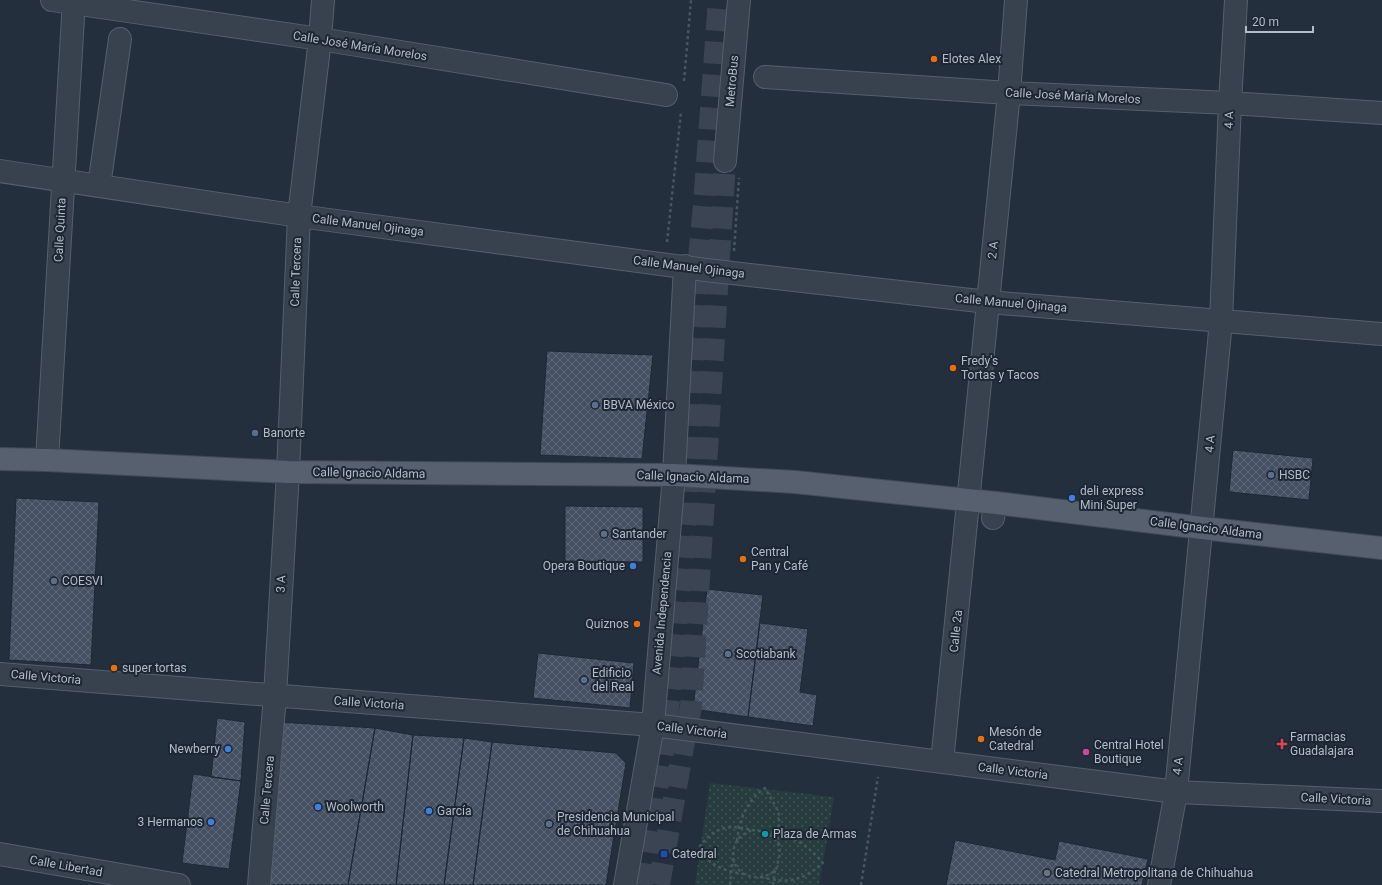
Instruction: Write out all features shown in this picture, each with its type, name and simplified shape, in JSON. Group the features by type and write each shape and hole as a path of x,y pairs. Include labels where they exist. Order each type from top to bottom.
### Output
{"main road":[{"name":"Calle Ignacio Aldama","path":"0,459 288,472 674,475 795,482 968,500 995,511 1202,528 1382,548"}],"street":[{"name":"Calle José María Morelos","path":"52,0 74,2 677,94"},
{"name":"Calle Tercera","path":"288,472 299,216 320,39 323,0"},
{"name":"MetroBus","path":"725,161 739,0"},
{"name":"2 A","path":"968,500 1009,93 1016,0"},
{"name":"4 A","path":"1159,885 1176,792 1222,321 1230,103 1236,0"},
{"name":"Calle Quinta","path":"46,460 74,2"},
{"path":"99,186 120,39"},
{"name":"Calle José María Morelos","path":"765,78 1009,93 1230,103 1382,113"},
{"name":"Calle Manuel Ojinaga","path":"0,171 299,216 675,265 988,302 1382,334"},
{"name":"Avenida Independencia","path":"625,885 653,725 674,475 675,265"},
{"name":"3 A","path":"275,696 288,472"},
{"name":"Calle 2a","path":"942,762 956,673 968,500"},
{"name":"Calle Victoria","path":"0,674 653,725 1176,792 1382,801"},
{"name":"Calle Tercera","path":"259,885 275,696"},
{"name":"Calle Libertad","path":"0,854 179,885"}],"path":[{"path":"675,265 677,94 691,0"},
{"path":"861,885 882,754"},
{"path":"737,841 738,826 752,800 765,788 779,815 780,856 775,870 773,885"},
{"path":"733,857 739,870 745,874 774,881 802,877 810,874 823,863 808,847 787,835 752,830 738,826 724,828 707,837 700,846 702,854 709,861 717,867 732,873 745,874"},
{"path":"730,885 734,848 742,835 752,830"},
{"path":"764,832 772,836 779,848"},
{"path":"760,877 775,870"}],"green space":[{"path":"710,783 834,797 819,885 695,885"}],"building":[{"name":"BBVA México","path":"547,351 653,355 642,459 540,455"},
{"name":"HSBC","path":"1233,450 1313,458 1309,500 1229,492"},
{"name":"COESVI","path":"16,498 99,502 91,665 9,660"},
{"name":"Santander","path":"565,506 643,507 643,562 565,561"},
{"name":"Scotiabank","path":"707,589 763,595 748,717 693,709"},
{"path":"760,623 808,629 800,692 817,695 813,726 748,717"},
{"name":"Edificio del Real","path":"538,653 634,663 630,708 533,698"},
{"name":"Newberry","path":"217,718 245,722 241,781 211,777"},
{"name":"Woolworth","path":"279,722 375,728 348,885 268,885"},
{"path":"375,728 413,735 396,885 348,885"},
{"name":"García","path":"413,735 464,738 444,885 396,885"},
{"path":"464,738 492,742 473,885 444,885"},
{"name":"Presidencia Municipal de Chihuahua","path":"492,742 616,753 626,763 606,885 473,885"},
{"name":"3 Hermanos","path":"193,774 241,781 229,869 182,863"},
{"name":"Catedral Metropolitana de Chihuahua","path":"955,840 1055,860 1059,841 1148,859 1142,885 946,885"}],"tunnel":[{"path":"642,885 663,751 672,675 686,516 697,280 719,0"},
{"path":"659,885 691,707 725,161"}],"place":[{"name":"Elotes Alex","path":"934,59"},
{"name":"Fredy's Tortas y Tacos","path":"953,368"},
{"name":"BBVA México","path":"595,405"},
{"name":"Banorte","path":"255,433"},
{"name":"HSBC","path":"1271,475"},
{"name":"deli express Mini Super","path":"1072,498"},
{"name":"Santander","path":"604,534"},
{"name":"Central Pan y Café","path":"743,559"},
{"name":"Opera Boutique","path":"633,566"},
{"name":"COESVI","path":"54,581"},
{"name":"Quiznos","path":"637,624"},
{"name":"Scotiabank","path":"728,654"},
{"name":"super tortas","path":"114,668"},
{"name":"Edificio del Real","path":"584,680"},
{"name":"Mesón de Catedral","path":"981,739"},
{"name":"Farmacias Guadalajara","path":"1282,744"},
{"name":"Newberry","path":"228,749"},
{"name":"Central Hotel Boutique","path":"1086,752"},
{"name":"Woolworth","path":"318,807"},
{"name":"García","path":"429,811"},
{"name":"3 Hermanos","path":"211,822"},
{"name":"Presidencia Municipal de Chihuahua","path":"549,824"},
{"name":"Plaza de Armas","path":"765,834"},
{"name":"Catedral","path":"664,854"},
{"name":"Catedral Metropolitana de Chihuahua","path":"1047,873"}]}
